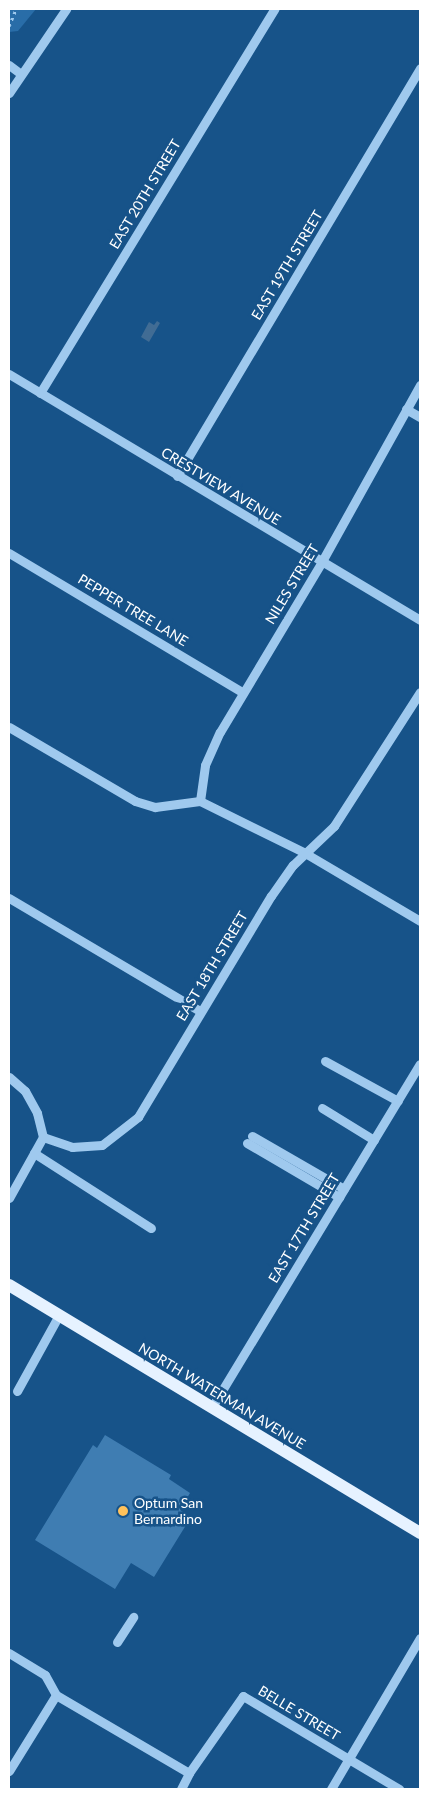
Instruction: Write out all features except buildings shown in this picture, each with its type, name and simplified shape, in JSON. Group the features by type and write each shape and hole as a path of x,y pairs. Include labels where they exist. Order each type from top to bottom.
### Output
{"main road":[{"name":"NORTH WATERMAN AVENUE","path":"9,1285 420,1532"}],"street":[{"path":"9,94 66,9"},
{"name":"EAST 20TH STREET","path":"40,393 274,9"},
{"path":"9,65 21,74"},
{"name":"EAST 19TH STREET","path":"177,476 420,68"},
{"name":"CRESTVIEW AVENUE","path":"9,374 321,563 420,620"},
{"name":"NILES STREET","path":"200,800 205,765 242,692 321,563 420,385"},
{"path":"406,409 420,417"},
{"name":"PEPPER TREE LANE","path":"9,553 242,692"},
{"name":"EAST 18TH STREET","path":"43,1137 72,1147 102,1145 138,1117 271,896 305,852 334,826 420,692"},
{"path":"9,727 135,801 155,807 200,800 305,852 420,921"},
{"path":"9,898 200,1012"},
{"path":"325,1061 398,1101"},
{"name":"EAST 17TH STREET","path":"212,1407 420,1064"},
{"path":"9,1077 25,1091 37,1113 43,1137 9,1198"},
{"path":"322,1108 374,1140"},
{"path":"250,1139 342,1193"},
{"path":"34,1153 151,1228"},
{"path":"17,1391 59,1315"},
{"path":"117,1642 133,1617"},
{"path":"331,1789 419,1644"},
{"path":"9,1653 45,1675 56,1695 189,1773 181,1789"},
{"path":"9,1770 56,1695"},
{"name":"BELLE STREET","path":"189,1773 243,1696 399,1789"}],"path":[{"path":"9,26 16,9"}],"shaded area":[{"path":"9,9 36,9 18,31 9,32"},
{"path":"157,321 160,323 149,342 141,337 149,322 154,325"}],"place":[{"name":"Optum San Bernardino","path":"123,1511"}]}
